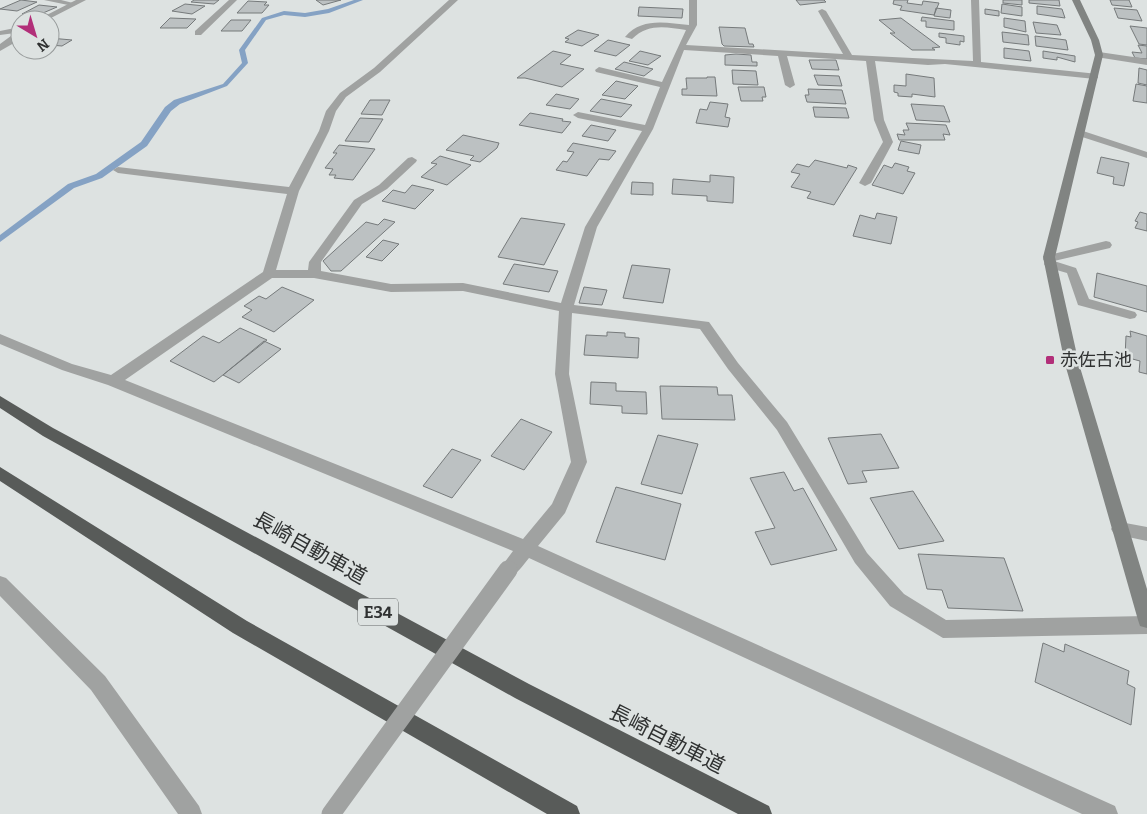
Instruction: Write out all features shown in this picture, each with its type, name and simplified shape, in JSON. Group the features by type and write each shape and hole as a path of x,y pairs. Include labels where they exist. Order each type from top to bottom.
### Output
{"highway":[{"name":"長崎自動車道","path":"0,400 57,436 522,692 761,814"},
{"path":"0,473 240,627 569,814"}],"street":[{"path":"60,10 82,0"},
{"path":"198,33 233,0"},
{"path":"269,274 293,190 324,131 331,111 343,95 377,70 454,0"},
{"path":"331,814 508,570 558,508 579,462 562,374 566,308 591,227 648,129 681,47 691,28 693,0"},
{"path":"975,0 977,63"},
{"path":"1076,0 1099,56 1050,261 1072,364 1147,620"},
{"path":"822,11 848,56"},
{"path":"629,37 635,30 653,24 691,28"},
{"path":"681,47 977,63 1095,76"},
{"path":"782,52 790,85"},
{"path":"1099,56 1147,62"},
{"path":"865,183 888,142 879,120 870,58"},
{"path":"599,70 666,86"},
{"path":"578,115 648,129"},
{"path":"1080,133 1147,155"},
{"path":"314,274 315,262 358,202 384,187 412,160"},
{"path":"118,170 293,190"},
{"path":"1050,261 1106,245"},
{"path":"1050,261 1072,271 1083,302 1130,315"},
{"path":"113,381 269,274 314,274 391,288 463,287 566,308 704,325 782,426 861,558 897,600 943,629 1147,625"},
{"path":"0,339 67,367 113,381 525,548 1107,814"},
{"path":"1120,529 1147,534"},
{"path":"0,584 98,683 191,814"}],"lane":[{"path":"48,0 73,4"}],"building":[{"path":"21,0 37,2 19,10 0,9"},
{"path":"194,0 219,0 214,4 191,2"},
{"path":"316,0 341,0 323,5"},
{"path":"796,0 824,0 826,2 800,5"},
{"path":"894,0 908,0 907,3 922,5 923,1 939,3 934,15 900,10 902,6 893,4"},
{"path":"1003,0 1022,0 1022,5 1003,3"},
{"path":"1029,0 1059,0 1060,6 1029,3"},
{"path":"1110,0 1129,0 1132,7 1112,5"},
{"path":"248,1 267,2 264,5 269,5 262,13 237,13"},
{"path":"185,4 205,6 192,14 172,11"},
{"path":"1002,4 1022,7 1022,16 1001,13"},
{"path":"39,5 57,7 50,10 30,10"},
{"path":"1037,6 1062,9 1065,18 1037,14"},
{"path":"639,7 683,9 682,18 638,16"},
{"path":"936,8 951,10 950,18 934,16"},
{"path":"1114,8 1137,10 1142,21 1118,18"},
{"path":"985,9 999,11 999,16 985,14"},
{"path":"922,17 954,21 954,30 926,27 926,21 921,21"},
{"path":"170,18 196,19 187,28 160,28"},
{"path":"901,18 940,47 932,48 935,50 912,50 890,33 895,33 879,20"},
{"path":"1004,18 1025,21 1026,32 1004,27"},
{"path":"231,20 251,20 242,31 221,31"},
{"path":"1033,22 1057,25 1061,35 1036,33"},
{"path":"1130,26 1147,28 1147,45 1139,44"},
{"path":"719,27 745,28 749,44 753,44 754,47 724,46"},
{"path":"578,30 599,35 582,46 565,42 569,39 565,38"},
{"path":"1002,32 1028,35 1029,45 1003,42"},
{"path":"939,33 964,36 964,42 960,41 960,45 946,43 946,38 939,37"},
{"path":"1035,36 1066,40 1068,50 1036,46"},
{"path":"60,39 72,40 60,46"},
{"path":"608,40 630,45 616,56 594,51"},
{"path":"1138,45 1147,46 1147,59 1135,58 1132,52 1142,53"},
{"path":"1004,48 1029,51 1031,61 1004,58"},
{"path":"553,51 571,55 560,64 584,69 562,87 525,78 517,78"},
{"path":"640,51 661,56 648,65 629,61"},
{"path":"1043,51 1075,56 1075,62 1057,57 1057,60 1043,58"},
{"path":"725,55 751,55 752,62 757,62 757,66 725,65"},
{"path":"809,60 836,60 839,70 812,69"},
{"path":"624,62 653,69 644,76 615,69"},
{"path":"1139,68 1147,70 1147,85 1138,83"},
{"path":"732,70 756,71 758,85 733,84"},
{"path":"906,74 934,78 935,97 912,94 912,97 898,96 898,93 894,92 894,85 906,86"},
{"path":"814,75 839,76 842,86 818,85"},
{"path":"715,77 717,96 682,95 682,89 687,89 686,78"},
{"path":"616,81 638,86 625,99 602,95"},
{"path":"1136,84 1147,86 1147,103 1133,101"},
{"path":"738,87 764,87 766,97 762,97 763,101 741,101"},
{"path":"808,89 842,90 846,104 807,102 805,95 809,95"},
{"path":"556,94 579,99 570,109 546,105"},
{"path":"601,99 632,105 621,117 590,111"},
{"path":"370,100 390,100 382,115 361,114"},
{"path":"710,102 728,104 725,117 730,118 728,127 696,123 700,109 707,110"},
{"path":"911,104 944,106 950,122 916,120"},
{"path":"813,107 846,108 849,118 815,117"},
{"path":"530,113 571,122 562,133 519,125"},
{"path":"360,118 383,119 369,142 345,141"},
{"path":"906,123 946,125 950,135 943,134 945,140 899,140 897,134 905,135 903,130 909,130"},
{"path":"591,125 616,130 608,141 582,136"},
{"path":"463,135 499,143 497,148 480,162 470,160 474,156 446,150"},
{"path":"901,141 921,145 919,154 898,150"},
{"path":"573,143 616,151 609,160 599,159 587,176 556,170 563,161 567,162 574,152 567,151"},
{"path":"339,145 375,149 353,180 334,178 336,175 329,175 333,169 325,168 337,153 333,153"},
{"path":"440,156 471,165 447,185 421,177 437,164 431,163"},
{"path":"1101,157 1129,163 1124,186 1113,184 1114,177 1097,173"},
{"path":"815,160 847,168 848,165 857,168 834,205 807,198 811,192 791,187 800,174 791,172 797,164 809,167"},
{"path":"895,163 909,167 907,171 915,173 903,194 872,185 884,165 892,168"},
{"path":"710,175 734,177 733,203 707,201 707,196 672,194 673,179 710,182"},
{"path":"632,182 653,183 653,195 631,194"},
{"path":"412,185 434,190 415,209 382,201 393,190 405,193"},
{"path":"1140,212 1147,214 1147,231 1135,228 1138,222 1135,221"},
{"path":"877,213 897,217 891,244 853,236 860,215 875,219"},
{"path":"521,218 565,224 544,265 498,257"},
{"path":"384,219 395,222 341,271 331,271 323,261 366,222 378,225"},
{"path":"383,240 399,244 382,261 366,257"},
{"path":"514,264 558,271 549,292 503,284"},
{"path":"632,265 670,269 663,303 623,298"},
{"path":"1097,273 1147,286 1147,312 1094,297"},
{"path":"282,287 314,300 274,332 242,317 252,310 244,306 259,296 266,299"},
{"path":"584,287 607,290 602,305 579,303"},
{"path":"240,328 267,340 214,382 170,361 203,336 219,343"},
{"path":"1130,331 1147,336 1147,374 1139,372 1140,361 1125,357 1126,336 1131,337"},
{"path":"607,332 625,333 625,337 639,338 638,358 584,355 586,335 607,336"},
{"path":"264,341 281,349 239,383 223,375"},
{"path":"591,382 616,383 616,391 646,392 647,414 622,413 622,406 590,404"},
{"path":"660,386 717,387 718,395 732,395 735,420 662,419"},
{"path":"521,419 552,432 524,470 491,456"},
{"path":"881,434 899,468 862,471 867,482 848,484 828,438"},
{"path":"658,435 698,444 682,494 641,484"},
{"path":"452,449 481,460 452,498 423,486"},
{"path":"784,472 794,491 803,488 837,550 771,565 755,532 775,528 750,478"},
{"path":"616,487 681,504 665,560 596,542"},
{"path":"913,491 944,541 899,549 870,498"},
{"path":"918,554 1004,558 1023,611 948,608 942,590 927,589"},
{"path":"1043,643 1064,652 1065,644 1129,671 1127,684 1135,688 1131,725 1035,682"}],"waterway":[{"path":"0,239 71,186 99,176 144,144 168,109 177,102 225,85 245,63 242,50 264,19 284,13 305,15 329,11 360,0"}],"place":[{"name":"赤佐古池","path":"1050,360"}]}
